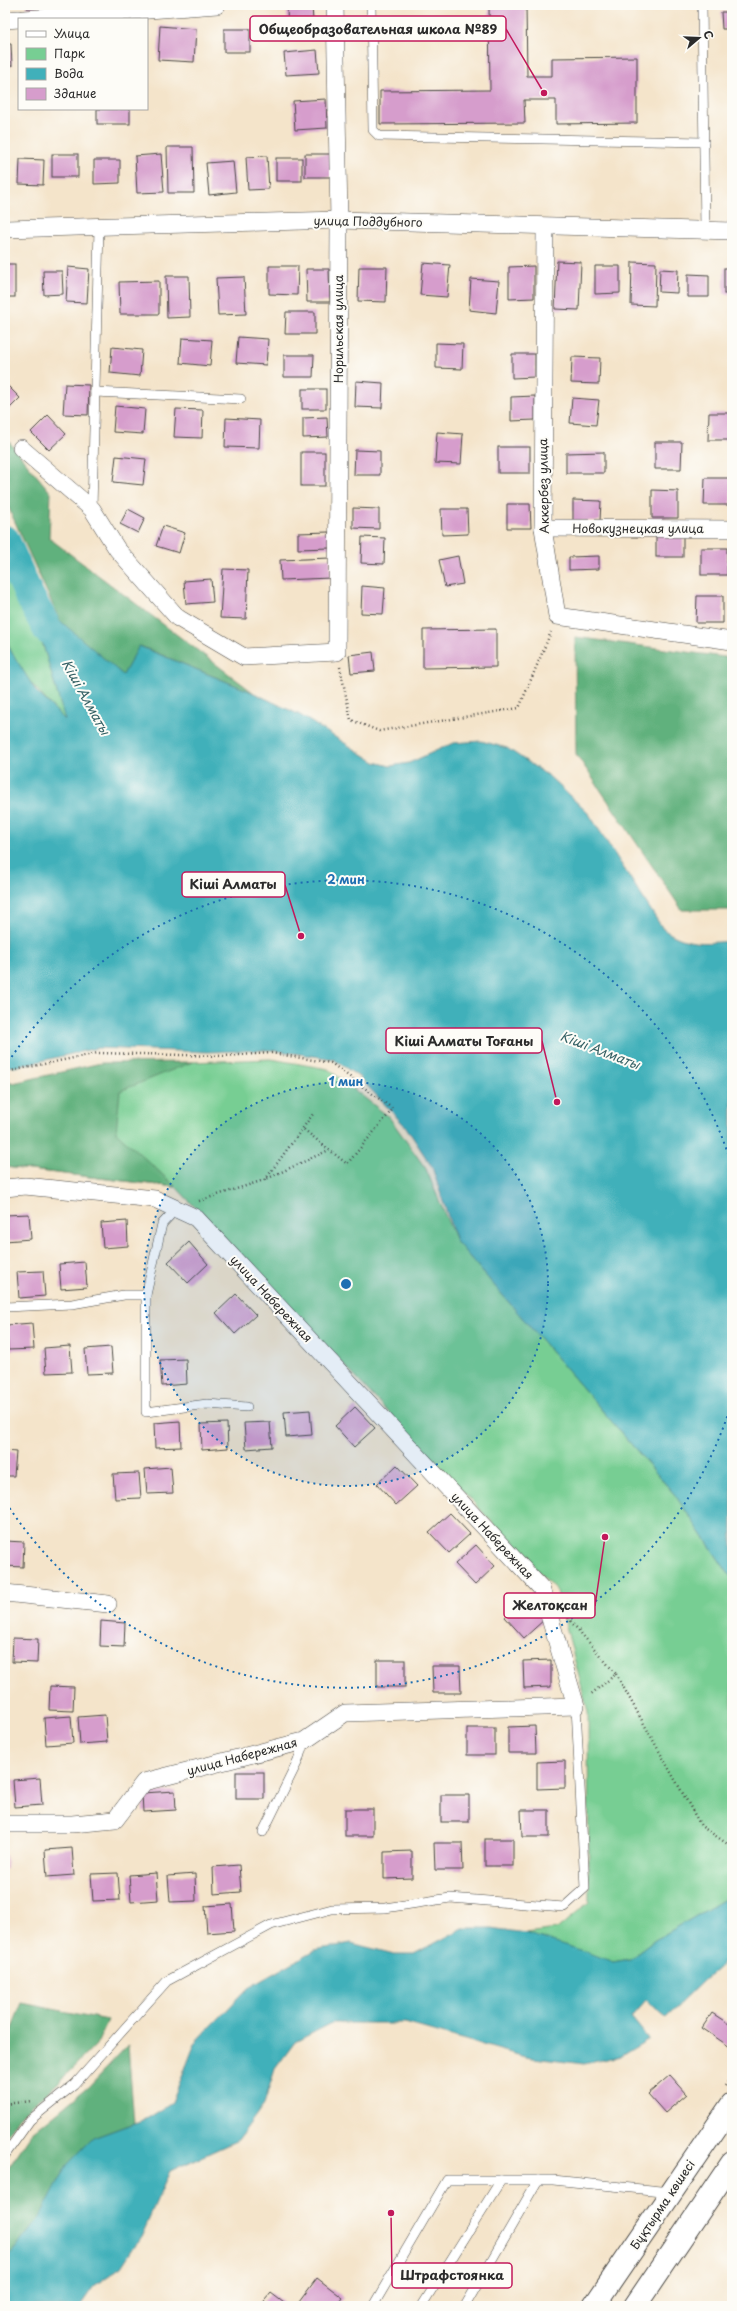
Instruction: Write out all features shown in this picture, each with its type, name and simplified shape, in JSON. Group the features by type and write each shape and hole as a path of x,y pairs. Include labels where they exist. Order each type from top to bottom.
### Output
{"main road":[{"name":"Бұқтырма көшесі","path":"594,2306 732,2104"},
{"path":"635,2306 732,2163"}],"street":[{"path":"39,18 217,5"},
{"name":"Норильская улица","path":"335,5 339,220 337,652"},
{"path":"5,20 18,19"},
{"name":"улица Поддубного","path":"5,229 99,228 339,220 545,227 732,231"},
{"name":"Аккербез улица","path":"545,227 543,528 557,616"},
{"path":"22,448 92,509 117,549 178,618 244,658 337,652"},
{"name":"Новокузнецкая улица","path":"543,528 732,529"},
{"path":"557,616 732,641"},
{"name":"улица Набережная","path":"5,1188 24,1186 155,1199 196,1218 541,1588 576,1706 345,1713 304,1740 144,1782 115,1820 72,1824 5,1824"},
{"path":"5,1593 108,1604"}],"lane":[{"path":"371,5 373,130 379,136 704,142"},
{"path":"702,5 705,230"},
{"path":"92,509 99,228"},
{"path":"95,392 241,399"},
{"path":"177,1208 162,1224 146,1295 146,1412 207,1404 247,1407"},
{"path":"5,1307 72,1304 124,1294 146,1295"},
{"path":"5,2155 30,2120 75,2084 167,1981 271,1924 332,1910 385,1908 450,1898 564,1907 585,1888 576,1706"},
{"path":"263,1832 298,1761 304,1740"},
{"path":"373,2306 447,2180 538,2180 672,2192"},
{"path":"422,2306 501,2180"},
{"path":"465,2306 538,2180"}],"path":[{"path":"337,652 351,720 379,732 519,708 557,616"},
{"path":"5,1072 98,1053 225,1056 272,1053 331,1063 393,1109 347,1164 302,1128"},
{"path":"264,1180 313,1114"},
{"path":"177,1208 264,1180 329,1150"},
{"path":"565,1614 616,1674 701,1826 732,1847"},
{"path":"576,1706 616,1674"}],"green space":[{"path":"5,437 51,493 49,538 254,693 140,646 123,675 60,621 5,500"},
{"path":"5,571 43,645 66,721 28,679 13,655 8,643 4,623"},
{"path":"575,637 732,658 732,910 682,910 576,754"},
{"path":"271,1059 328,1069 389,1117 426,1169 456,1241 675,1495 732,1579 732,1895 655,1940 630,1959 613,1962 525,1933 557,1929 589,1902 588,1712 557,1591 176,1187 5,1167 5,1079 13,1083 192,1062"},
{"path":"192,1062 120,1091 116,1132 176,1187 5,1167 5,1079 13,1083 101,1063"},
{"path":"22,2003 108,2020 98,2042 57,2084 18,2118 5,2138 5,2044"},
{"path":"128,2045 134,2123 93,2138 68,2165 38,2220 5,2261 5,2173 31,2134 88,2087"}],"water":[{"path":"28,593 123,675 139,646 254,693 300,715 375,762 390,766 409,763 453,743 481,741 507,748 550,777 589,814 663,929 688,941 704,943 732,941 732,1579 675,1495 456,1241 432,1167 406,1127 359,1077 333,1059 271,1050 207,1052 97,1048 15,1067 5,1066 5,630 9,648 36,691 65,720"},
{"path":"732,1895 732,1956 705,1979 666,2017 646,2000 631,2017 649,2039 621,2056 584,2064 525,2057 405,2023 332,2023 295,2042 275,2069 264,2104 238,2140 170,2171 143,2233 121,2267 94,2286 80,2306 5,2306 5,2261 38,2220 67,2165 93,2138 148,2118 172,2103 195,2043 248,1988 315,1950 351,1943 394,1954 415,1954 463,1928 491,1928 525,1933 587,1952 613,1962 630,1959 655,1940"}],"building":[{"path":"26,5 60,5 60,6 27,8"},
{"path":"312,5 314,37 288,38 287,6"},
{"path":"489,5 526,5 527,76 552,76 552,58 637,57 637,123 556,124 556,100 524,100 525,123 380,124 380,91 490,90"},
{"path":"721,12 732,12 732,29 722,29"},
{"path":"160,26 196,29 194,62 158,60"},
{"path":"224,29 250,29 250,52 224,52"},
{"path":"5,44 11,44 12,66 5,66"},
{"path":"317,50 319,73 286,75 284,53"},
{"path":"326,99 327,128 295,130 293,101"},
{"path":"97,110 130,110 130,124 97,124"},
{"path":"167,147 193,147 194,193 168,193"},
{"path":"52,154 78,154 78,177 52,177"},
{"path":"161,154 164,192 137,193 135,156"},
{"path":"305,154 331,154 331,177 305,177"},
{"path":"267,156 269,189 248,190 246,157"},
{"path":"5,157 9,157 9,182 5,182"},
{"path":"276,158 302,158 302,181 276,181"},
{"path":"20,159 44,160 43,185 19,184"},
{"path":"94,160 120,160 120,183 94,184"},
{"path":"233,161 236,192 209,195 206,163"},
{"path":"557,261 581,262 579,310 555,309"},
{"path":"632,262 656,263 655,306 631,305"},
{"path":"423,263 450,265 447,297 420,295"},
{"path":"5,264 15,264 15,297 5,297"},
{"path":"269,266 298,266 297,295 269,294"},
{"path":"534,266 534,298 509,299 509,267"},
{"path":"595,266 620,266 620,293 595,294"},
{"path":"68,267 89,269 87,303 66,302"},
{"path":"359,267 387,267 386,302 358,301"},
{"path":"724,268 732,268 732,294 724,294"},
{"path":"306,269 329,269 330,302 307,302"},
{"path":"660,269 678,270 677,293 659,292"},
{"path":"43,271 62,271 63,294 44,295"},
{"path":"688,274 709,275 709,297 688,297"},
{"path":"166,276 189,276 190,317 167,318"},
{"path":"244,277 246,314 218,315 216,278"},
{"path":"471,279 499,281 496,313 469,310"},
{"path":"159,281 159,314 120,314 119,282"},
{"path":"286,312 315,312 315,334 285,334"},
{"path":"238,337 268,339 266,365 236,363"},
{"path":"182,338 212,340 210,366 180,363"},
{"path":"436,343 463,344 462,369 436,368"},
{"path":"112,347 142,350 140,376 110,373"},
{"path":"512,354 535,354 535,377 512,378"},
{"path":"284,355 314,355 313,377 284,377"},
{"path":"572,357 600,358 599,384 571,383"},
{"path":"356,381 383,383 382,408 355,407"},
{"path":"5,383 20,398 5,413"},
{"path":"65,384 89,385 88,415 63,414"},
{"path":"302,389 326,389 326,409 302,409"},
{"path":"535,396 535,420 511,421 511,397"},
{"path":"572,398 599,400 596,425 570,423"},
{"path":"115,406 145,409 143,434 113,432"},
{"path":"176,409 203,410 202,438 174,437"},
{"path":"709,413 732,413 732,440 708,440"},
{"path":"48,415 66,434 49,450 31,432"},
{"path":"327,417 328,437 303,438 303,418"},
{"path":"226,418 260,420 259,448 225,447"},
{"path":"437,432 463,434 461,464 435,463"},
{"path":"655,442 682,442 681,469 655,469"},
{"path":"498,447 530,447 530,473 498,473"},
{"path":"355,450 380,451 380,475 354,475"},
{"path":"301,452 325,452 325,486 301,486"},
{"path":"604,452 604,473 566,473 566,453"},
{"path":"116,456 146,459 143,485 113,482"},
{"path":"705,478 731,478 731,505 704,505"},
{"path":"652,490 678,491 678,518 652,518"},
{"path":"573,500 601,501 600,521 573,521"},
{"path":"507,504 530,504 531,528 507,528"},
{"path":"353,508 379,509 379,529 353,528"},
{"path":"128,509 145,518 138,533 120,524"},
{"path":"441,509 467,509 468,534 442,535"},
{"path":"163,526 185,533 179,553 156,546"},
{"path":"656,530 683,530 683,557 656,557"},
{"path":"329,532 330,548 298,549 298,533"},
{"path":"362,537 385,538 384,564 361,563"},
{"path":"701,548 727,548 727,575 701,575"},
{"path":"458,556 463,584 445,587 439,560"},
{"path":"599,556 599,569 569,570 569,557"},
{"path":"330,558 331,578 281,580 280,560"},
{"path":"223,569 248,570 246,619 220,618"},
{"path":"211,579 213,602 186,604 184,581"},
{"path":"362,586 385,588 383,614 361,613"},
{"path":"697,596 723,596 723,623 696,623"},
{"path":"496,629 496,667 423,668 423,630"},
{"path":"373,652 375,671 351,673 349,655"},
{"path":"29,1214 31,1239 5,1241 5,1215"},
{"path":"127,1221 128,1246 103,1248 101,1223"},
{"path":"189,1242 208,1264 188,1283 168,1262"},
{"path":"85,1262 87,1287 61,1289 59,1264"},
{"path":"43,1271 45,1296 19,1298 17,1272"},
{"path":"236,1294 256,1315 235,1334 216,1313"},
{"path":"32,1323 34,1349 8,1350 7,1325"},
{"path":"70,1346 72,1372 46,1373 44,1348"},
{"path":"111,1347 113,1373 87,1374 85,1349"},
{"path":"186,1359 187,1384 162,1386 160,1360"},
{"path":"355,1407 375,1428 354,1447 335,1426"},
{"path":"310,1410 312,1435 286,1437 284,1412"},
{"path":"180,1421 181,1447 155,1448 154,1423"},
{"path":"270,1422 272,1447 246,1449 244,1423"},
{"path":"227,1423 228,1448 202,1450 201,1424"},
{"path":"5,1451 16,1452 14,1476 5,1476"},
{"path":"397,1465 417,1486 396,1505 377,1484"},
{"path":"171,1467 173,1493 147,1494 145,1469"},
{"path":"139,1473 141,1498 115,1499 113,1474"},
{"path":"450,1513 470,1534 449,1553 429,1532"},
{"path":"5,1541 24,1542 23,1567 5,1566"},
{"path":"476,1545 495,1566 475,1585 455,1564"},
{"path":"526,1598 545,1619 524,1638 505,1617"},
{"path":"101,1621 125,1623 124,1647 100,1646"},
{"path":"13,1638 38,1639 37,1663 12,1662"},
{"path":"377,1660 405,1660 405,1687 377,1687"},
{"path":"551,1660 551,1687 524,1688 523,1661"},
{"path":"432,1666 460,1666 461,1693 433,1693"},
{"path":"50,1686 74,1687 73,1711 49,1710"},
{"path":"105,1715 107,1742 80,1744 78,1717"},
{"path":"71,1716 73,1743 46,1745 44,1718"},
{"path":"535,1726 536,1753 508,1753 508,1727"},
{"path":"467,1728 495,1728 495,1755 467,1755"},
{"path":"565,1761 565,1788 537,1789 537,1762"},
{"path":"236,1772 264,1772 264,1799 236,1799"},
{"path":"40,1778 42,1805 15,1807 13,1780"},
{"path":"175,1791 176,1810 143,1812 142,1793"},
{"path":"441,1795 469,1795 469,1822 441,1822"},
{"path":"345,1809 373,1809 373,1836 345,1836"},
{"path":"521,1810 549,1810 549,1837 522,1837"},
{"path":"485,1839 513,1839 513,1866 485,1866"},
{"path":"434,1843 462,1843 463,1870 435,1870"},
{"path":"72,1848 74,1875 47,1877 45,1850"},
{"path":"412,1851 412,1878 384,1879 384,1852"},
{"path":"6,1855 7,1869 5,1869"},
{"path":"239,1865 241,1892 214,1894 213,1867"},
{"path":"118,1873 120,1900 93,1901 91,1874"},
{"path":"156,1873 158,1900 131,1902 129,1875"},
{"path":"195,1874 196,1901 170,1902 168,1876"},
{"path":"232,1904 234,1931 207,1933 205,1906"},
{"path":"712,2013 732,2026 732,2044 730,2047 702,2028"},
{"path":"670,2075 687,2094 665,2113 648,2094"},
{"path":"317,2278 343,2298 337,2306 296,2306"},
{"path":"271,2293 288,2306 260,2306"}],"waterway":[{"name":"Кіші Алматы","path":"5,540 28,593 48,630"}],"place":[{"name":"Общеобразовательная школа №89","path":"544,93"},
{"name":"Кіші Алматы","path":"301,936"},
{"name":"Кіші Алматы Тоғаны","path":"557,1102"},
{"name":"Желтоқсан","path":"605,1537"},
{"name":"Штрафстоянка","path":"391,2213"}]}
